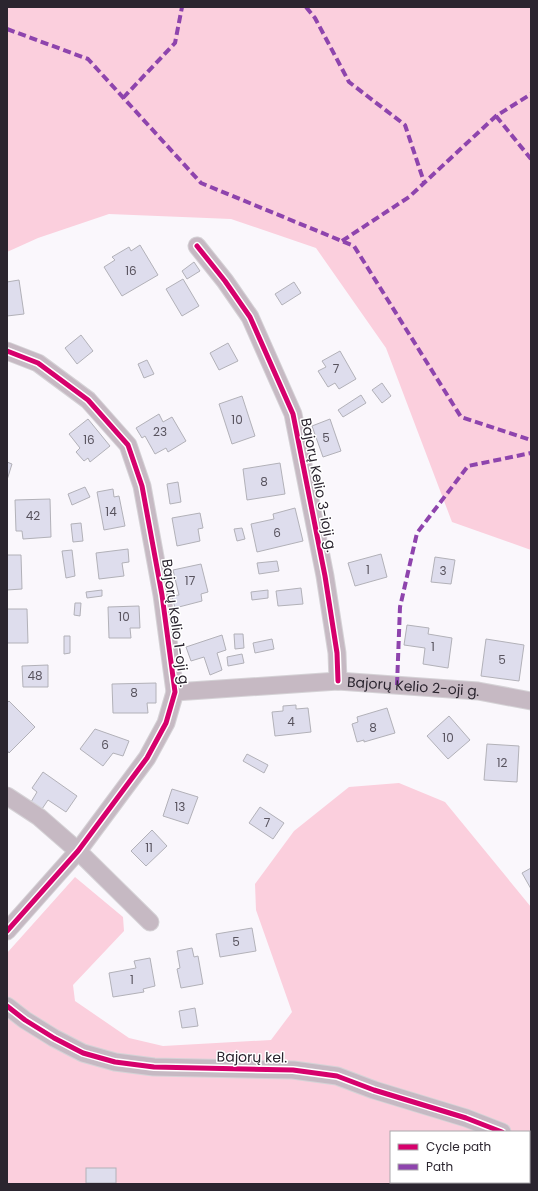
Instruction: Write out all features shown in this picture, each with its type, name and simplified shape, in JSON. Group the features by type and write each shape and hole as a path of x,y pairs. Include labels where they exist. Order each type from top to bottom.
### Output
{"street":[{"name":"Bajorų Kelio 3-ioji g.","path":"197,246 226,281 250,317 293,414 325,576 337,653 338,681"},
{"name":"Bajorų Kelio 1-oji g.","path":"7,351 38,363 88,400 128,445 142,486 162,595 175,692 166,723 147,758 78,851 7,931"},
{"name":"Bajorų Kelio 2-oji g.","path":"175,692 338,681 478,691 531,701"},
{"path":"7,796 39,817 78,851 150,922"},
{"name":"Bajorų kel.","path":"7,1006 25,1020 54,1038 83,1053 115,1062 154,1067 293,1070 337,1076 374,1090 466,1118 499,1131"}],"shaded area":[{"path":"7,7 531,7 531,550 452,522 386,348 316,248 231,219 109,214 38,238 7,252"},
{"path":"399,783 445,802 531,907 531,1184 7,1184 7,953 75,877 123,917 124,931 73,985 75,1001 129,1038 163,1046 271,1040 292,1012 256,910 255,884 294,831 349,787"}],"building":[{"path":"140,245 158,275 122,296 104,267 115,260 112,257 129,247 131,251"},
{"path":"194,262 200,271 187,279 182,271"},
{"path":"183,279 199,306 182,316 166,289"},
{"path":"19,280 24,314 7,316 7,282"},
{"path":"294,282 301,293 282,305 275,294"},
{"path":"81,335 93,351 77,364 65,348"},
{"path":"228,343 238,361 219,370 210,353"},
{"path":"340,351 356,379 339,389 335,383 328,387 318,371 326,367 322,361"},
{"path":"147,360 154,374 144,378 138,364"},
{"path":"382,383 391,396 382,403 372,390"},
{"path":"361,395 366,403 343,417 338,410"},
{"path":"242,396 255,436 232,444 219,404"},
{"path":"159,414 163,422 172,417 186,441 168,452 166,448 155,454 145,436 142,438 136,428"},
{"path":"88,419 110,446 90,462 88,458 84,461 76,452 80,448 69,434"},
{"path":"330,419 341,451 323,457 312,426"},
{"path":"7,462 12,464 7,480"},
{"path":"280,463 285,494 247,500 243,469"},
{"path":"178,482 181,502 170,504 167,484"},
{"path":"85,487 90,497 72,505 68,494"},
{"path":"113,489 114,497 119,496 125,526 104,530 97,492"},
{"path":"50,499 51,537 23,539 22,531 16,531 15,500"},
{"path":"295,508 303,541 257,552 251,524 274,519 273,514"},
{"path":"200,513 203,528 198,529 200,541 177,546 172,518"},
{"path":"81,523 83,541 73,542 71,524"},
{"path":"242,528 245,539 237,541 234,529"},
{"path":"128,549 129,562 122,563 124,576 99,579 96,553"},
{"path":"72,550 75,576 66,578 62,551"},
{"path":"381,554 387,577 355,586 348,563"},
{"path":"7,555 21,555 22,589 7,590"},
{"path":"435,557 455,560 451,584 431,582"},
{"path":"277,561 279,571 259,574 257,563"},
{"path":"201,564 208,592 201,594 202,601 175,608 172,596 179,595 173,570"},
{"path":"301,588 303,604 278,606 276,591"},
{"path":"102,590 102,596 87,598 86,592"},
{"path":"268,590 268,598 252,600 251,592"},
{"path":"75,603 81,603 80,616 74,615"},
{"path":"139,606 140,628 130,628 131,638 109,638 108,607"},
{"path":"7,609 27,609 28,643 7,643"},
{"path":"407,625 429,628 428,634 452,638 448,668 423,664 425,648 404,645"},
{"path":"234,634 243,634 244,648 235,649"},
{"path":"222,635 226,650 217,653 222,670 210,675 204,657 191,661 186,647"},
{"path":"64,636 70,636 70,653 64,654"},
{"path":"272,639 274,649 255,653 253,643"},
{"path":"486,639 524,645 519,681 481,676"},
{"path":"242,654 244,663 228,666 227,657"},
{"path":"48,665 48,687 23,687 22,666"},
{"path":"156,683 156,703 147,703 148,713 113,713 112,684"},
{"path":"9,701 35,727 9,753 7,750 7,703"},
{"path":"296,705 296,709 308,708 311,732 275,736 272,712 283,711 283,706"},
{"path":"387,708 395,733 364,742 364,740 357,742 352,724 358,722 357,717"},
{"path":"449,716 470,740 448,759 427,736"},
{"path":"95,729 129,741 123,756 113,753 103,766 80,749"},
{"path":"487,744 519,746 517,782 484,780"},
{"path":"247,754 268,765 264,773 243,761"},
{"path":"43,772 77,796 66,812 48,800 42,809 31,802 37,792 32,788"},
{"path":"172,789 198,797 188,824 163,816"},
{"path":"260,807 284,823 273,839 249,823"},
{"path":"152,830 167,846 146,866 131,851"},
{"path":"531,868 531,889 522,873"},
{"path":"252,928 256,951 220,957 216,934"},
{"path":"192,948 194,957 198,956 203,984 181,988 177,969 180,968 177,951"},
{"path":"150,958 155,986 143,989 144,992 113,997 109,973 136,968 134,961"},
{"path":"195,1008 198,1026 182,1028 179,1011"},
{"path":"86,1168 116,1168 116,1183 86,1183"}],"marked path":[{"path":"123,98 175,43 182,7"},
{"path":"306,7 315,18 349,82 405,125 424,182"},
{"path":"7,29 88,59 201,183 354,246 461,417 531,440"},
{"path":"342,241 409,197 496,116 531,94"},
{"path":"496,116 531,159"},
{"path":"397,685 400,607 417,533 468,466 531,453"}],"cycle path":[{"path":"197,246 225,281 250,317 293,414 325,576 337,653 338,681"},
{"path":"7,351 38,363 88,400 128,445 142,486 162,595 175,692 166,723 147,758 78,851 7,931"},
{"path":"7,1006 25,1020 54,1038 83,1053 115,1062 154,1067 293,1070 337,1076 374,1090 466,1118 499,1131"}]}
